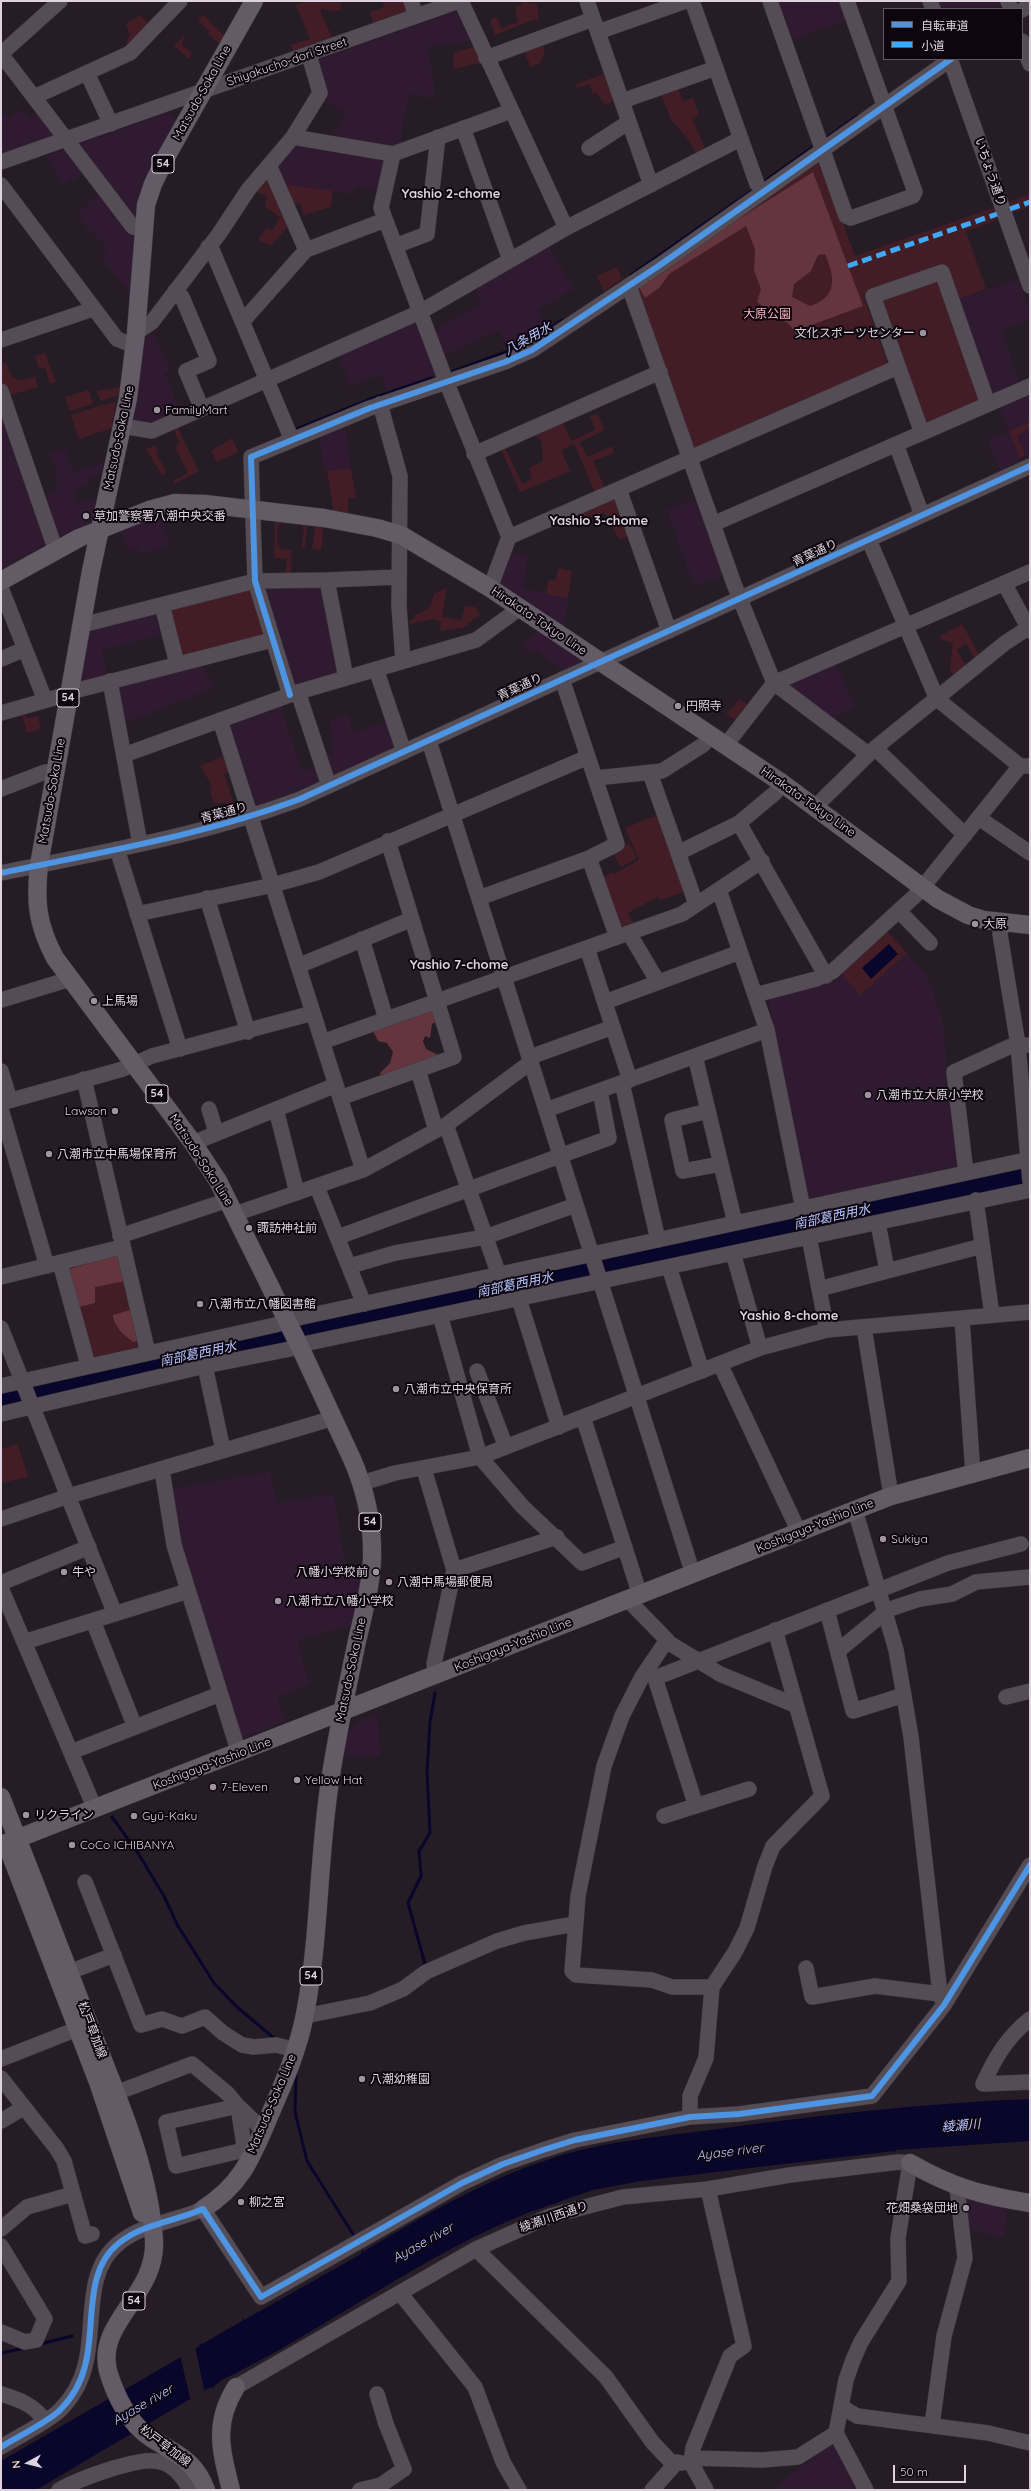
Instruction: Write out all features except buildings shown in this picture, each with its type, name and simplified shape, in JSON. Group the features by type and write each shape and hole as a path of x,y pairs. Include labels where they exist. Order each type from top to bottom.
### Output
{"main road":[{"name":"Matsudo-Soka Line","path":"203,2209 222,2198 238,2181 263,2130 296,2050 305,2016 313,1960 328,1796 342,1713 372,1561 372,1538 362,1483 334,1418 232,1207 192,1143 55,958 42,929 37,900 39,865 55,772 98,531 122,426 136,340 143,229 146,206 153,184 202,92 254,1"},
{"name":"Hirakata-Tokyo Line","path":"1,581 56,550 98,531 149,510 175,503 252,509 362,525 401,535 490,588 718,741 782,782 938,899 968,915 1002,922 1030,925"},
{"name":"Koshigaya-Yashio Line","path":"6,1839 95,1809 891,1496 1030,1458"},
{"name":"54","path":"1,1797 6,1839"},
{"name":"松戸草加線","path":"6,1839 69,1972 116,2093 143,2174 151,2207 151,2226 154,2239 151,2270 146,2282 122,2316 106,2346 109,2372 119,2398 133,2422 151,2438 169,2447 195,2469 206,2490"},
{"name":"松戸草加線","path":"6,1839 116,2133 140,2210 151,2226"},
{"path":"910,2163 957,2187 985,2195 1030,2203"},
{"path":"231,2490 220,2437 222,2418 228,2400 236,2387"}],"street":[{"path":"60,1 1,54 133,227 143,229"},
{"path":"34,97 130,53 180,1"},
{"path":"410,1 416,16"},
{"path":"460,1 566,228"},
{"name":"Shiyakucho-dori Street","path":"1,162 460,1"},
{"path":"587,1 651,185"},
{"path":"486,58 595,25 686,1"},
{"path":"692,1 757,184"},
{"path":"770,1 846,216 851,218 913,196 915,192 847,1"},
{"path":"1013,6 1030,5"},
{"path":"1023,44 1030,64"},
{"path":"1,185 117,339 136,340 175,292 248,190 293,137 320,93 309,55"},
{"path":"329,786 272,640 255,581 251,457 380,404 505,362 532,350 629,286 820,146 884,106 950,60"},
{"name":"いちょう通り","path":"951,60 1030,286"},
{"path":"622,101 716,68"},
{"path":"87,73 111,124"},
{"path":"293,137 393,154 511,111"},
{"path":"589,148 629,122"},
{"path":"463,128 510,260"},
{"path":"395,246 427,234 438,137"},
{"path":"122,426 152,431 420,312 566,228 740,139"},
{"path":"393,154 381,208 474,454 508,537 490,588"},
{"path":"269,165 306,250"},
{"path":"242,321 306,250 385,220"},
{"path":"208,247 214,252 292,440"},
{"path":"922,433 874,296 942,272 988,404"},
{"path":"629,286 740,600 774,683 872,751 965,835"},
{"path":"175,292 182,297 209,361 186,371 202,409"},
{"path":"1,340 93,309"},
{"path":"508,537 898,368"},
{"path":"474,454 660,372"},
{"path":"713,524 1030,386"},
{"path":"1,391 56,550"},
{"path":"380,404 399,469 401,535 399,576 403,661"},
{"path":"896,444 922,515"},
{"name":"青葉通り","path":"1,873 140,844 251,817 329,786 429,741 1030,466"},
{"path":"619,489 670,631"},
{"path":"755,995 826,976 900,912 923,887 979,818 1025,766 937,699 869,540"},
{"path":"596,778 662,771 704,745 718,741 774,683 1030,572"},
{"path":"82,622 90,623 255,581 327,580 399,576"},
{"path":"327,580 346,678"},
{"path":"816,806 872,751 1005,643 1029,629 1004,583"},
{"path":"1,588 45,700"},
{"path":"162,605 177,664"},
{"path":"124,755 294,694 476,640 520,608"},
{"path":"1,713 110,681 272,640"},
{"path":"1,659 25,649"},
{"path":"376,669 404,752"},
{"path":"479,898 589,858 617,844 562,679"},
{"path":"110,681 140,844"},
{"path":"220,720 363,1170"},
{"path":"429,741 693,1574"},
{"path":"137,914 273,885 319,872 588,756"},
{"path":"1,789 45,772 55,772"},
{"path":"650,773 696,904"},
{"path":"678,853 739,823 775,793 782,782"},
{"path":"979,818 1030,853"},
{"path":"739,823 826,976"},
{"path":"192,1143 276,1109 418,1070 454,1057 388,841"},
{"path":"117,849 180,1049"},
{"path":"589,858 623,935 658,982"},
{"path":"322,1042 682,914 762,862"},
{"path":"719,890 767,1030 802,1209"},
{"path":"207,898 248,1032"},
{"path":"900,912 930,943"},
{"path":"298,966 412,919"},
{"path":"1002,922 1000,934 1006,976 1024,1045 1030,1181"},
{"path":"362,939 386,1019"},
{"path":"587,948 613,1027 626,1081 658,1240"},
{"path":"605,1002 740,952"},
{"path":"1,1000 70,979"},
{"path":"4,1104 180,1049 313,1014"},
{"path":"1,1277 53,1265 232,1207 297,1193 363,1170 441,1127 530,1060 613,1027"},
{"path":"546,1110 767,1030"},
{"path":"966,1173 954,1072 993,1053 1024,1045"},
{"path":"695,1056 735,1224"},
{"path":"418,1070 468,1190 498,1275"},
{"path":"1,1071 4,1104 53,1265 88,1365"},
{"path":"84,1079 148,1353"},
{"path":"338,1238 609,1138 600,1091"},
{"path":"209,1109 216,1132"},
{"path":"276,1109 297,1193"},
{"path":"708,1112 672,1120 683,1171 721,1164"},
{"path":"1,1386 88,1365 288,1323 364,1304 966,1173 1029,1162"},
{"path":"317,1187 364,1304"},
{"path":"1,1414 299,1345 878,1223 976,1200 1030,1190"},
{"path":"976,1200 992,1315"},
{"path":"350,1266 394,1253 485,1237 576,1205"},
{"path":"878,1223 887,1270"},
{"path":"809,1237 828,1330"},
{"path":"819,1289 982,1246"},
{"path":"733,1253 760,1348"},
{"path":"669,1267 702,1371"},
{"path":"519,1299 559,1427"},
{"path":"362,1483 395,1473 424,1469 480,1457 760,1348 828,1330 1030,1312"},
{"path":"440,1315 480,1457 522,1506 557,1537 582,1563 624,1547"},
{"path":"962,1319 972,1474"},
{"path":"864,1327 891,1496"},
{"path":"1,1328 34,1406 114,1614"},
{"path":"720,1364 800,1532"},
{"path":"205,1366 223,1450"},
{"path":"477,1371 506,1447"},
{"path":"583,1417 624,1547 634,1597 666,1641 698,1662 720,1674 795,1705"},
{"path":"1,1519 69,1496 162,1470 223,1450 334,1418"},
{"path":"424,1469 454,1570 434,1664 437,1675"},
{"path":"162,1470 174,1545 239,1753"},
{"path":"855,1510 896,1650 904,1695 911,1737 942,2000"},
{"path":"454,1570 557,1537"},
{"path":"696,1806 655,1678 948,1563 1021,1544"},
{"path":"1,1583 89,1547"},
{"path":"838,1651 884,1612 920,1599 952,1594 976,1582 1030,1577"},
{"path":"1,1588 95,1809"},
{"path":"24,1642 188,1591"},
{"path":"827,1610 853,1711 904,1695"},
{"path":"93,1621 135,1728"},
{"path":"690,2117 690,2096 706,2058 712,1987 735,1952 746,1928 765,1866 773,1846 822,1796 801,1719 795,1705 776,1630"},
{"path":"666,1641 642,1677 613,1736 604,1766 582,1870 575,1924 572,1965 576,1975 652,1980 672,1986 712,1987"},
{"path":"1006,1697 1030,1690"},
{"path":"71,1752 220,1694"},
{"path":"664,1816 749,1789"},
{"path":"1,2447 60,2411 80,2380 85,2365 98,2274 106,2257 117,2243 131,2233 203,2209 261,2297 369,2238 433,2199 498,2167 576,2140 690,2117 830,2103 872,2096 942,2000 1029,1873"},
{"path":"85,1882 142,2025 162,2019 182,2026 205,2017 242,2045 254,2047 276,2045 296,2050"},
{"path":"305,2016 370,2003 403,1989 426,1972 497,1941 524,1933 575,1924"},
{"path":"69,1972 114,1955"},
{"path":"806,1968 812,1997 875,1986 942,2000"},
{"path":"1030,2018 1009,2036 994,2061 983,2084 1030,2082"},
{"path":"1,2059 77,2029"},
{"path":"116,2093 192,2064 228,2094 263,2130"},
{"path":"1,2078 23,2108 57,2149 64,2161 85,2236 92,2234"},
{"path":"238,2106 244,2146 240,2151 176,2166 166,2122 238,2106"},
{"path":"1,2121 23,2108"},
{"name":"綾瀬川西通り","path":"236,2387 476,2249 543,2219 598,2202 650,2194 708,2189 790,2175 899,2162 910,2163"},
{"path":"866,2490 836,2433 846,2380 861,2342 899,2281 898,2238 910,2163"},
{"path":"932,2425 944,2336 965,2258 957,2187"},
{"path":"706,2490 691,2461 693,2448 730,2356 744,2346 708,2189"},
{"path":"1,2229 27,2207 74,2194"},
{"path":"1,2246 45,2319 36,2340 25,2342 1,2332"},
{"path":"476,2249 606,2377 653,2443 674,2465"},
{"path":"400,2293 477,2391 502,2462 519,2490"},
{"path":"1,2394 27,2402 35,2408 45,2420"},
{"path":"360,2490 381,2485 404,2469 386,2424 377,2394"},
{"path":"842,2406 857,2416 932,2425 988,2434 1030,2443"},
{"path":"652,2490 677,2462 762,2460 798,2457 836,2433"},
{"path":"59,2490 86,2477 149,2459 163,2462 172,2467 179,2473 190,2490"}],"shaded area":[{"path":"774,1 842,1 849,20 788,41"},
{"path":"939,1 1004,1 1006,8 942,8"},
{"path":"459,10 474,41 428,47 435,96 429,98 410,94 401,132 403,143 389,148 331,140 346,113 321,99 315,61"},
{"path":"1,109 9,119 22,109 30,119 40,112 54,135 1,153"},
{"path":"170,112 177,124 135,219 79,144"},
{"path":"294,142 386,156 379,191 355,186 353,194 283,184 275,164"},
{"path":"67,149 85,172 73,181 71,178 64,184 46,156"},
{"path":"813,172 863,306 806,327 808,336 799,339 790,325 757,302 761,289 754,270 755,249 746,226 669,274 660,287 645,298 640,289 640,285 663,267","holes":["825,254 831,271 832,285 830,292 826,297 810,306 792,297 794,284 811,271 818,255"]},
{"path":"101,192 136,238 133,299 101,256 108,249 92,231 90,233 77,214"},
{"path":"548,244 573,289 537,310 547,328 508,349 498,331 441,357 431,332 482,303 473,287"},
{"path":"1018,279 1030,312 1030,320 1001,330 1020,385 991,398 957,300"},
{"path":"418,320 438,374 388,391 380,374 352,386 337,354"},
{"path":"152,331 170,370 164,373 182,414 149,428 131,420 140,379 144,342"},
{"path":"1030,391 1030,453 1000,471 988,441 1009,431 998,405"},
{"path":"1,405 49,542 1,569"},
{"path":"345,423 351,468 324,472 319,434"},
{"path":"65,449 74,473 107,462 105,473 87,479 89,485 73,491 77,504 100,497 95,519 56,539 41,497 59,490 55,478 58,477 50,454"},
{"path":"699,498 726,575 694,586 667,510"},
{"path":"174,509 175,520 162,525 170,544 142,555 137,548 129,551 119,530"},
{"path":"511,552 528,558 523,589 568,598 564,630 498,587"},
{"path":"323,584 340,675 293,689 261,589 264,585"},
{"path":"161,609 167,634 101,650 108,678 82,685 78,682 87,628"},
{"path":"540,628 581,655 581,662 563,670 536,651 533,654 523,645"},
{"path":"199,663 214,688 123,724 116,684"},
{"path":"836,663 854,706 830,720 786,684"},
{"path":"280,703 302,771 319,766 324,780 256,806 228,722"},
{"path":"347,714 353,733 389,721 397,746 329,778 322,757 334,753 329,739 334,737 329,720"},
{"name":"八潮市立大原小学校","path":"888,932 928,978 943,1023 957,1166 806,1201 768,998 834,982"},
{"path":"434,1010 437,1021 432,1024 430,1038 425,1036 423,1041 426,1049 438,1055 382,1076 380,1073 390,1063 393,1052 387,1043 378,1041 373,1031"},
{"path":"117,1255 125,1281 95,1287 95,1303 79,1307 66,1270"},
{"path":"130,1310 138,1340 134,1342 120,1330 115,1323 113,1315"},
{"name":"八潮市立八幡小学校","path":"270,1472 277,1503 334,1494 347,1577 362,1577 353,1624 298,1640 309,1684 277,1697 285,1721 242,1738 181,1547 172,1489"},
{"path":"377,1713 380,1756 340,1757 347,1734 355,1725"},
{"path":"966,2199 1008,2208 1004,2237 970,2230"},
{"path":"835,2439 862,2490 773,2490"}],"green space":[{"path":"306,1 340,1 342,9 333,12 322,8 320,11 332,37 293,51 291,45 310,39 296,5"},
{"path":"383,1 406,1 409,10 373,23 370,12 384,7"},
{"path":"521,1 537,4 539,20 533,20 495,35 490,20 496,17 501,28 518,22 515,7 522,4"},
{"path":"140,15 151,26 129,49 126,41 130,35 126,24"},
{"path":"203,15 226,37 221,45 209,35 209,30 198,21"},
{"path":"185,34 182,46 192,52 189,59 174,46"},
{"path":"542,43 545,52 540,63 531,67 523,50"},
{"path":"476,46 481,63 453,69 454,53"},
{"path":"607,73 616,99 605,105 597,93 593,94 589,84 577,88 576,84"},
{"path":"677,87 683,101 693,98 699,115 692,118 706,151 697,156 688,139 671,120 661,93"},
{"name":"大原公園","path":"816,160 821,161 855,256 993,208 997,220 966,231 986,289 948,303 983,402 924,427 876,291 863,295 889,367 696,451 691,449 636,293 639,284"},
{"path":"266,174 291,224 271,245 258,240 266,228 273,230 280,217 265,207 267,196 253,190"},
{"path":"283,184 333,191 331,207 304,215 300,203 292,205"},
{"path":"1030,194 1030,207 1013,213 1009,202"},
{"path":"617,267 622,279 604,291 597,276"},
{"path":"45,353 56,382 50,384 45,367 39,369 35,356"},
{"path":"6,362 11,376 19,381 35,377 38,387 7,396 1,380 1,364"},
{"path":"120,387 119,395 101,401 96,391"},
{"path":"89,390 93,404 70,411 65,397"},
{"path":"116,401 112,428 79,439 71,415"},
{"path":"597,414 605,430 580,442 587,457 612,446 614,453 593,461 606,490 596,494 574,444 561,450 570,471 520,492 500,447 504,445 522,484 532,479 529,468 543,461 541,440 531,433 561,420 571,441 595,430 590,416"},
{"path":"1030,422 1030,427 1017,436 1025,455 1020,458 1009,431"},
{"path":"176,425 199,471 174,484 173,481 188,473 175,448 179,442 173,427"},
{"path":"232,438 238,452 217,462 211,451"},
{"path":"156,445 158,457 167,472 162,475 146,449"},
{"path":"351,468 356,497 348,499 348,517 334,515 327,471"},
{"path":"617,497 631,536 619,539 604,512 586,519 582,512"},
{"path":"275,518 308,522 305,547 301,548 304,530 302,525 282,523 278,525 277,542 281,549 291,550 291,576 285,576 287,558 274,558"},
{"path":"324,524 321,550 312,549 315,526"},
{"path":"559,568 572,571 568,598 546,594 549,580 555,581"},
{"path":"249,587 253,590 266,634 182,659 169,608"},
{"path":"447,588 442,617 461,621 465,606 475,607 480,614 463,628 440,631 441,622 434,619 410,624 410,620 415,619 414,615 426,610 430,606 434,594"},
{"path":"962,624 981,658 977,662 966,643 957,650 968,669 957,679 950,669 953,643 941,640 940,636"},
{"path":"740,699 749,706 737,721 726,714"},
{"path":"24,710 27,718 38,716 41,729 27,733 22,714"},
{"path":"227,755 232,771 224,774 235,807 243,805 244,809 229,813 225,802 214,804 211,795 211,784 200,766"},
{"path":"660,814 687,891 660,900 657,897 628,913 635,926 620,932 602,878 612,872 614,874 639,860 625,828"},
{"path":"629,843 637,858 621,867 612,852"},
{"path":"887,931 907,953 860,995 841,973"},
{"path":"119,1253 141,1345 138,1349 93,1359 65,1267"},
{"path":"18,1444 28,1477 1,1483 1,1449"}],"water":[{"path":"889,944 898,954 871,979 862,968"},
{"path":"1030,2099 1030,2141 896,2150 894,2153 894,2151 641,2181 593,2190 536,2210 536,2212 535,2210 454,2247 262,2360 222,2380 214,2386 215,2389 212,2387 207,2389 36,2490 1,2490 1,2461 200,2346 199,2343 202,2344 242,2321 243,2318 244,2320 361,2254 362,2249 363,2252 476,2189 523,2169 547,2160 589,2148 653,2137 874,2110 952,2103"}],"pier":[{"path":"195,2346 205,2394 191,2402 180,2355"}],"waterway":[{"name":"八条用水","path":"1011,8 1021,1"},
{"name":"八条用水","path":"824,140 857,116"},
{"name":"八条用水","path":"762,183 816,145"},
{"name":"八条用水","path":"631,275 756,188"},
{"name":"八条用水","path":"451,372 514,349 563,320"},
{"name":"八条用水","path":"297,429 373,398 432,378"},
{"name":"南部葛西用水","path":"1,1402 126,1370 1030,1174"},
{"path":"421,1967 425,1964 408,1903 421,1876 419,1851 430,1833 427,1771 430,1722 435,1693"},
{"path":"112,1817 138,1853 164,1896 178,1926 214,1983 237,2007 275,2039"},
{"path":"296,2074 295,2112 307,2161 356,2239"},
{"path":"40,2344 72,2336"},
{"path":"1,2353 25,2348"}],"marked path":[{"path":"1010,209 1030,202"},
{"path":"848,266 997,214"}],"cycle path":[{"path":"290,695 255,581 251,457 370,408 505,362 532,350 660,265 950,60"},
{"path":"1,873 190,833 264,812 300,799 1030,466"},
{"path":"1,2447 41,2424 55,2414 76,2390 85,2366 95,2284 100,2268 108,2255 119,2243 138,2231 203,2209 261,2297 462,2183 503,2164 543,2150 575,2140 690,2117 739,2114 872,2096 944,2005 1030,1865"}],"place":[{"name":"文化スポーツセンター","path":"923,333"},
{"name":"FamilyMart","path":"157,410"},
{"name":"草加警察署八潮中央交番","path":"86,516"},
{"name":"円照寺","path":"678,706"},
{"name":"大原","path":"975,924"},
{"name":"上馬場","path":"94,1001"},
{"name":"八潮市立大原小学校","path":"868,1095"},
{"name":"Lawson","path":"115,1111"},
{"name":"八潮市立中馬場保育所","path":"49,1154"},
{"name":"諏訪神社前","path":"249,1228"},
{"name":"八潮市立八幡図書館","path":"200,1304"},
{"name":"八潮市立中央保育所","path":"396,1389"},
{"name":"Sukiya","path":"883,1539"},
{"name":"牛や","path":"64,1572"},
{"name":"八幡小学校前","path":"376,1572"},
{"name":"八潮中馬場郵便局","path":"389,1582"},
{"name":"八潮市立八幡小学校","path":"278,1601"},
{"name":"Yellow Hat","path":"297,1780"},
{"name":"7-Eleven","path":"213,1787"},
{"name":"リクライン","path":"26,1815"},
{"name":"Gyū-Kaku","path":"134,1816"},
{"name":"CoCo ICHIBANYA","path":"72,1845"},
{"name":"八潮幼稚園","path":"362,2079"},
{"name":"柳之宮","path":"241,2202"},
{"name":"花畑桑袋団地","path":"966,2208"}],"district":[{"name":"Yashio 2-chome","path":"451,194"},
{"name":"Yashio 3-chome","path":"599,521"},
{"name":"Yashio 7-chome","path":"459,965"},
{"name":"Yashio 8-chome","path":"789,1316"}],"water label":[{"name":"綾瀬川","path":"961,2126"},
{"name":"Ayase river","path":"730,2152"},
{"name":"Ayase river","path":"423,2243"},
{"name":"Ayase river","path":"143,2405"}]}
